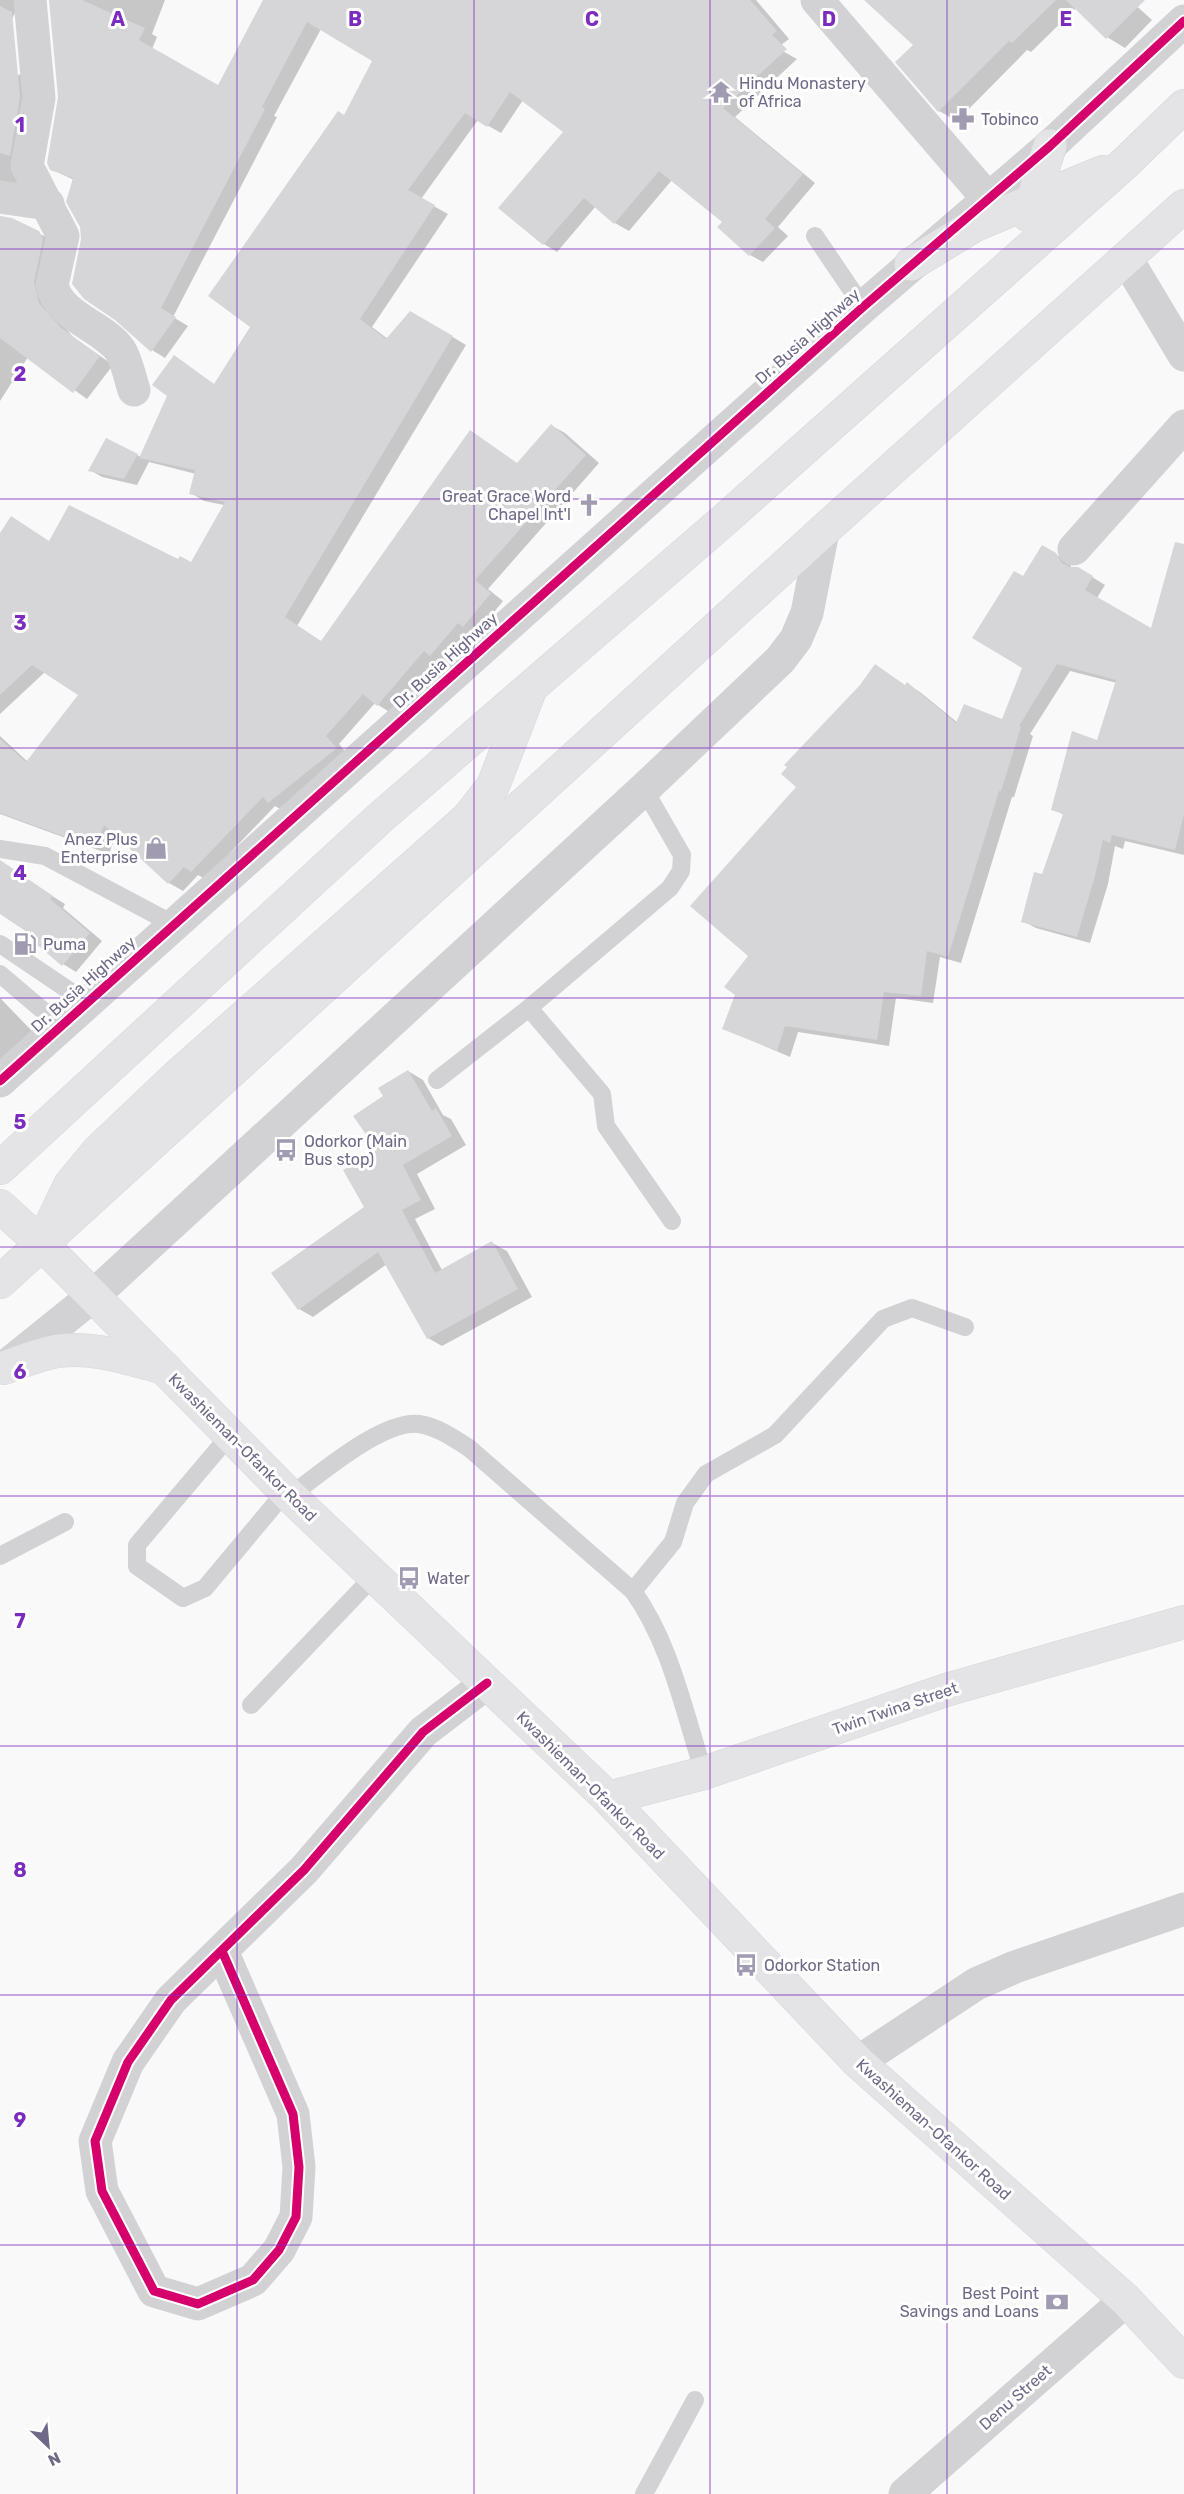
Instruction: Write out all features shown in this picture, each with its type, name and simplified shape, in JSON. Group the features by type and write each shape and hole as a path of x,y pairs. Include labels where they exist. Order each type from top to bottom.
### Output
{"main road":[{"path":"0,1168 381,817 723,521 1124,164 1184,106"},
{"path":"1014,262 1050,146"},
{"path":"911,264 975,225 1124,164"},
{"path":"0,1282 823,531 1184,206"},
{"path":"42,1244 70,1185 98,1151 175,1078 468,818 493,786 532,685"},
{"name":"Kwashieman-Ofankor Road","path":"0,1206 42,1244 288,1493 608,1798 858,2062 1125,2300 1184,2362"},
{"path":"2,1369 39,1355 60,1351 94,1350 165,1368"},
{"name":"Twin Twina Street","path":"608,1798 704,1773 946,1690 1184,1622"}],"street":[{"path":"30,0 39,98 27,166 63,236 52,285 54,293 65,306 121,351 134,390"},
{"path":"817,0 989,200"},
{"name":"Dr. Busia Highway","path":"0,1081 862,307 1050,146 1184,21"},
{"path":"0,197 48,204"},
{"path":"1126,258 1184,355"},
{"path":"1074,549 1184,426"},
{"path":"2,1369 93,1296 644,789 780,660 796,639 807,613 823,531"},
{"path":"222,1951 293,2114 299,2167 296,2217 279,2250 253,2280 198,2304 154,2291 102,2191 95,2141 128,2062 171,2000 304,1870 423,1732 488,1683"},
{"path":"858,2062 976,1984 1015,1967 1184,1909"},
{"name":"Denu Street","path":"905,2494 1125,2300"}],"lane":[{"path":"815,236 862,307"},
{"path":"437,1080 529,1008 669,888 681,871 682,855 644,789"},
{"path":"0,849 45,856 173,924"},
{"path":"0,944 87,1002"},
{"path":"0,974 60,1025"},
{"path":"529,1008 602,1094 606,1126 672,1221"},
{"path":"633,1591 673,1542 685,1503 706,1474 775,1435 883,1319 912,1308 965,1327"},
{"path":"230,1435 137,1545 138,1566 183,1598 196,1594 206,1588 288,1493 366,1441 390,1429 417,1424 440,1430 469,1448 633,1591 648,1612 660,1638 704,1773"},
{"path":"0,1556 64,1522"},
{"path":"251,1705 374,1575"},
{"path":"644,2494 695,2400"}],"building":[{"path":"49,0 82,0 145,28 139,40 218,85 263,0 750,0 777,31 772,35 787,49 723,108 803,174 765,219 775,228 749,256 717,227 722,222 659,171 614,224 584,198 543,245 498,208 563,132 510,92 487,127 465,113 408,190 435,205 360,319 386,339 410,311 453,336 285,617 321,641 470,430 517,463 551,424 586,455 475,580 491,593 463,627 458,623 430,656 424,651 377,706 363,694 326,736 337,748 268,803 263,797 191,872 184,867 168,884 104,825 95,848 0,813 0,739 26,762 78,695 32,665 0,695 0,533 11,516 49,541 69,505 178,559 180,556 191,562 225,502 189,494 195,470 139,458 167,396 152,385 174,355 214,384 250,327 208,296 338,111 344,115 372,61 307,22 262,107 265,109 161,308 176,317 151,352 115,320 84,299 72,284 81,239 80,227 66,202 73,178 50,170 47,163 58,97"},
{"path":"864,0 1056,0 1012,43 1009,41 938,112 895,62 913,45"},
{"path":"1066,0 1145,0 1106,39"},
{"path":"0,6 12,12 20,97 10,156 0,153"},
{"path":"0,216 12,218 39,231 43,239 34,282 39,303 60,327 100,356 73,393 0,338"},
{"path":"106,438 138,454 124,479 88,471"},
{"path":"1175,542 1184,544 1184,814 1175,850 1112,835 1110,843 1103,840 1077,937 1021,922 1034,872 1042,874 1063,814 1051,810 1072,731 1097,740 1116,680 1057,664 1019,726 1021,727 948,957 927,951 921,996 884,992 877,1040 785,1026 777,1051 722,1029 735,995 724,987 748,956 690,906 796,787 781,774 787,767 784,765 860,685 875,664 905,685 907,682 956,723 964,704 1002,719 1022,668 972,638 1014,571 1023,576 1042,545 1056,553 1062,563 1070,567 1078,567 1093,576 1085,590 1151,628"},
{"path":"0,860 53,896 50,899 90,933 62,966 34,942 36,938 0,914"},
{"path":"408,1070 432,1111 436,1108 452,1136 403,1165 421,1200 402,1210 435,1273 492,1241 518,1289 427,1339 378,1252 298,1310 271,1273 364,1207 343,1170 377,1150 353,1116 383,1096 378,1088"}],"cycle path":[{"path":"0,1081 863,307 1050,146 1184,21"},
{"path":"222,1951 293,2114 299,2167 296,2217 279,2250 253,2280 198,2304 154,2291 102,2191 95,2141 128,2062 171,2000 304,1870 423,1732 487,1683"}],"place":[{"name":"Hindu Monastery of Africa","path":"721,92"},
{"name":"Tobinco","path":"963,119"},
{"name":"Great Grace Word Chapel Int'l","path":"589,505"},
{"name":"Anez Plus Enterprise","path":"156,848"},
{"name":"Puma","path":"25,944"},
{"name":"Odorkor (Main Bus stop)","path":"286,1150"},
{"name":"Water","path":"409,1578"},
{"name":"Odorkor Station","path":"746,1965"},
{"name":"Best Point Savings and Loans","path":"1057,2302"}]}
